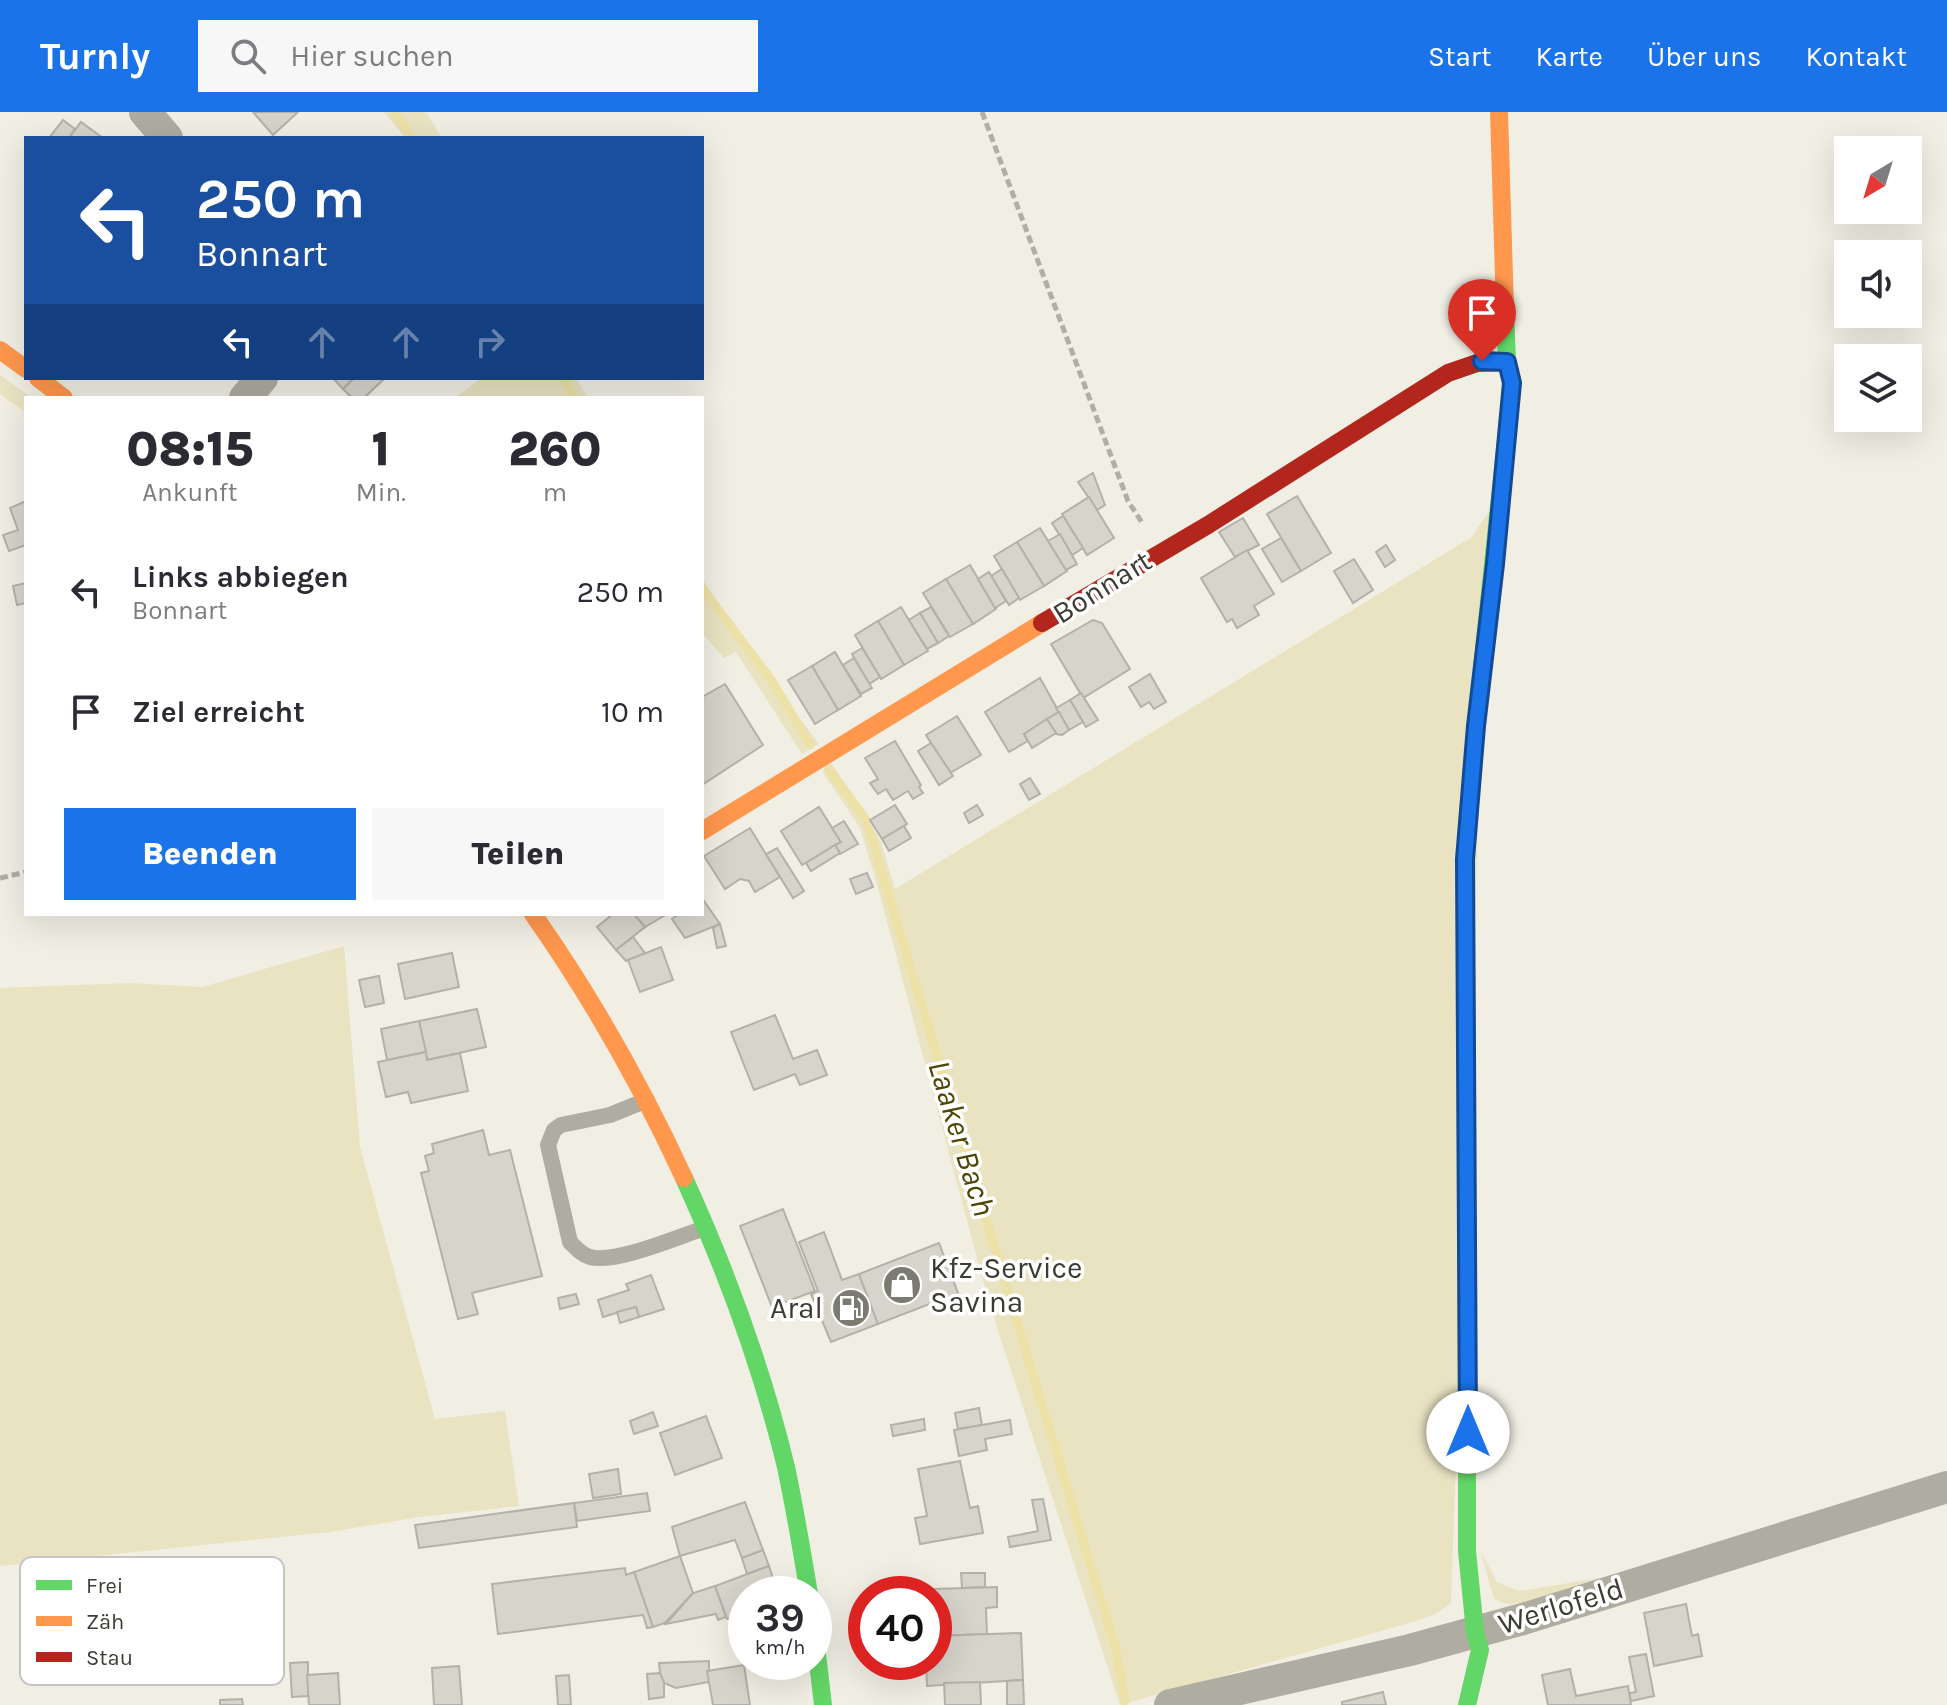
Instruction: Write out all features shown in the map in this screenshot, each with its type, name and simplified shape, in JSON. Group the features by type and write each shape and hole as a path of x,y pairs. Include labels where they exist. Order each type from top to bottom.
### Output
{"street":[{"path":"145,112 165,136"},
{"path":"1467,1705 1480,1650 1475,1632 1467,1551 1465,859 1512,383 1507,362 1499,112"},
{"path":"0,350 24,368"},
{"name":"Bonnart","path":"704,830 1162,550 1208,525 1448,373 1482,361 1507,362"},
{"path":"41,380 61,396"},
{"path":"247,396 260,380"},
{"path":"547,918 628,1059 679,1163 705,1228 745,1332 767,1403 785,1468 806,1576"},
{"name":"Werlofeld","path":"1170,1705 1410,1650 1523,1619 1947,1487"},
{"path":"820,1680 823,1705"}],"lane":[{"path":"648,1099 610,1115 561,1125 554,1130 548,1145 570,1242 580,1253 604,1259 705,1228"}],"path":[{"path":"982,112 1128,501 1162,550"},
{"path":"0,878 24,872"}],"shaded area":[{"path":"384,112 426,112 441,136 403,136"},
{"path":"0,375 29,396 24,396 24,412 0,394"},
{"path":"478,380 577,380 587,396 458,396"},
{"path":"1489,511 1451,1603 1437,1613 1416,1621 1120,1705 989,1303 860,828 822,771 831,763 867,817 881,842 895,889 1472,537"},
{"path":"704,581 745,645 819,744 802,754 736,652 724,658 704,635"},
{"path":"344,946 360,1147 435,1419 505,1411 519,1506 420,1517 330,1532 87,1557 20,1557 20,1564 0,1566 0,988 129,983 202,987"},
{"path":"1480,1550 1497,1582 1519,1591 1618,1575 1522,1603 1508,1604 1494,1599"}],"building":[{"path":"253,112 298,112 273,135"},
{"path":"63,120 75,129 70,136 51,136"},
{"path":"81,122 100,136 70,136"},
{"path":"335,380 352,380 343,389"},
{"path":"352,380 383,380 366,396 350,396 343,389"},
{"path":"1093,473 1105,505 1097,510 1078,482"},
{"path":"1297,496 1331,553 1301,571 1267,514"},
{"path":"1089,497 1114,538 1087,555 1062,514"},
{"path":"24,502 24,546 9,551 3,535 18,530 10,508"},
{"path":"1063,516 1083,548 1072,555 1052,523"},
{"path":"1243,518 1259,545 1235,557 1219,532"},
{"path":"1040,528 1067,571 1044,586 1017,542"},
{"path":"1060,534 1077,564 1066,570 1048,541"},
{"path":"1281,538 1301,571 1282,582 1262,549"},
{"path":"1017,542 1044,586 1020,600 994,556"},
{"path":"1386,545 1395,560 1385,567 1376,552"},
{"path":"1247,550 1274,594 1254,606 1259,615 1237,628 1232,619 1227,622 1201,578"},
{"path":"1354,559 1373,590 1353,603 1334,571"},
{"path":"970,565 996,609 973,624 946,579"},
{"path":"1002,569 1019,598 1009,605 991,576"},
{"path":"989,572 1006,601 995,608 978,579"},
{"path":"946,579 973,624 950,637 923,593"},
{"path":"24,583 24,603 17,605 13,586"},
{"path":"901,607 928,651 904,665 878,621"},
{"path":"931,607 949,636 938,643 920,613"},
{"path":"920,613 938,643 927,649 909,620"},
{"path":"1093,620 1102,623 1130,669 1083,698 1051,644"},
{"path":"878,621 904,665 881,679 855,635"},
{"path":"862,648 880,677 869,684 852,654"},
{"path":"835,652 861,696 838,710 812,666"},
{"path":"854,658 872,688 861,694 843,665"},
{"path":"812,666 838,710 815,724 788,680"},
{"path":"1150,674 1166,702 1154,709 1149,702 1141,707 1129,687"},
{"path":"1040,678 1059,712 1024,734 1028,741 1009,752 985,712"},
{"path":"725,684 763,745 704,784 704,696"},
{"path":"1081,693 1098,720 1086,727 1070,700"},
{"path":"1070,700 1083,722 1069,730 1056,708"},
{"path":"1059,712 1069,730 1062,735 1056,734 1047,719"},
{"path":"957,716 981,755 950,773 926,735"},
{"path":"1047,719 1056,733 1032,748 1024,734"},
{"path":"895,741 921,785 919,787 923,793 913,799 908,791 893,800 886,789 878,794 870,783 878,779 865,758"},
{"path":"931,743 953,776 939,785 918,751"},
{"path":"1030,778 1040,794 1029,800 1020,784"},
{"path":"895,805 907,824 882,839 870,820"},
{"path":"977,805 983,815 969,823 964,813"},
{"path":"819,807 841,842 802,865 781,831"},
{"path":"844,821 858,844 840,854 835,845 841,842 832,828"},
{"path":"904,826 911,838 889,851 882,839"},
{"path":"750,828 780,877 755,892 749,881 740,879 725,889 704,856"},
{"path":"835,845 840,853 811,871 806,863"},
{"path":"777,848 804,891 793,898 766,854"},
{"path":"867,873 873,887 856,894 850,879"},
{"path":"704,901 720,924 685,938 672,919 676,916 704,916"},
{"path":"611,916 636,916 645,927 616,950 597,927"},
{"path":"636,916 664,916 645,927"},
{"path":"720,924 726,946 717,948 713,928"},
{"path":"633,937 645,953 626,961 616,950"},
{"path":"661,947 673,980 640,992 628,960"},
{"path":"452,953 459,987 405,999 398,964"},
{"path":"379,976 384,1003 365,1007 359,980"},
{"path":"477,1009 486,1047 427,1060 419,1021"},
{"path":"775,1015 793,1059 817,1050 827,1075 800,1085 795,1074 754,1090 731,1032"},
{"path":"419,1021 426,1052 387,1060 381,1029"},
{"path":"426,1052 427,1060 460,1053 468,1091 411,1103 408,1092 386,1097 378,1062"},
{"path":"483,1130 489,1155 510,1150 542,1276 472,1293 478,1314 458,1319 421,1173 429,1171 425,1156 434,1153 432,1144"},
{"path":"783,1209 815,1291 772,1307 740,1226"},
{"path":"824,1232 842,1280 859,1274 878,1324 831,1342 811,1294 818,1291 799,1242"},
{"path":"939,1243 958,1293 878,1324 859,1274"},
{"path":"651,1275 664,1309 639,1317 636,1307 603,1317 598,1300 629,1290 626,1284"},
{"path":"576,1294 579,1304 560,1309 558,1298"},
{"path":"636,1307 639,1317 620,1323 617,1312"},
{"path":"979,1408 982,1425 958,1429 955,1413"},
{"path":"653,1412 658,1426 634,1434 630,1421"},
{"path":"706,1416 722,1458 675,1475 660,1433"},
{"path":"924,1419 925,1430 893,1436 891,1425"},
{"path":"1010,1420 1012,1434 985,1439 987,1450 959,1456 954,1430"},
{"path":"960,1461 970,1508 978,1506 983,1533 920,1544 915,1518 927,1516 918,1469"},
{"path":"618,1469 621,1494 593,1498 589,1474"},
{"path":"647,1493 650,1511 577,1521 574,1503"},
{"path":"1043,1499 1051,1540 1010,1547 1008,1537 1038,1531 1032,1500"},
{"path":"745,1502 763,1550 742,1558 735,1540 680,1556 672,1527"},
{"path":"574,1503 577,1527 419,1548 415,1525"},
{"path":"763,1550 769,1566 747,1574 742,1558"},
{"path":"680,1556 693,1593 665,1623 653,1627 634,1572"},
{"path":"769,1566 772,1576 742,1576"},
{"path":"625,1568 626,1575 634,1572 653,1627 647,1628 643,1615 498,1634 492,1584"},
{"path":"961,1573 985,1573 985,1587 962,1588"},
{"path":"728,1581 728,1619 727,1619 715,1586"},
{"path":"715,1586 726,1617 718,1620 716,1614 666,1624 693,1593"},
{"path":"997,1587 997,1607 986,1608 987,1634 952,1635 952,1588"},
{"path":"1686,1604 1692,1636 1698,1634 1702,1656 1654,1666 1644,1613"},
{"path":"1021,1633 1023,1680 927,1686 927,1680 952,1680 952,1635"},
{"path":"1646,1654 1654,1696 1631,1701 1629,1693 1636,1692 1629,1657"},
{"path":"709,1661 709,1682 676,1688 664,1683 660,1673 659,1663"},
{"path":"308,1662 308,1696 292,1697 290,1663"},
{"path":"459,1666 462,1705 434,1705 432,1668"},
{"path":"728,1668 728,1680 746,1680 750,1705 713,1705 707,1671"},
{"path":"1570,1669 1576,1696 1628,1686 1631,1705 1548,1705 1542,1675"},
{"path":"338,1673 340,1705 309,1705 307,1675"},
{"path":"660,1673 664,1697 649,1699 647,1674"},
{"path":"569,1675 571,1705 558,1705 556,1676"},
{"path":"1023,1680 1024,1705 1007,1705 1007,1681"},
{"path":"980,1682 981,1705 945,1705 944,1683"},
{"path":"1383,1692 1386,1705 1342,1705 1342,1702"},
{"path":"242,1699 243,1705 220,1705 220,1700"}],"waterway":[{"name":"Laaker Bach","path":"394,112 411,136"},
{"name":"Laaker Bach","path":"564,380 574,396"},
{"name":"Laaker Bach","path":"704,591 772,681 810,745"},
{"name":"Laaker Bach","path":"829,769 866,820 1116,1650 1125,1701"}],"traffic: fast":[{"path":"1466,960 1465,859 1512,383 1507,362 1505,310"},
{"path":"684,1178 728,1284 766,1393 786,1467 806,1576"},
{"path":"1467,1387 1467,1551 1475,1632 1480,1650 1467,1705"},
{"path":"820,1680 823,1705"}],"traffic: slow":[{"path":"1499,112 1505,310"},
{"path":"0,350 24,368"},
{"path":"41,380 61,396"},
{"path":"704,830 1042,623"},
{"path":"534,916 614,1043 651,1109 684,1178"}],"traffic: jam":[{"path":"1042,623 1208,525 1448,373 1477,363 1507,362"},
{"path":"1466,960 1467,1387"}],"place":[{"name":"Kfz-Service Savina","path":"902,1285"},
{"name":"Aral","path":"851,1308"}],"route":[{"path":"1468,1432 1465,859 1512,383 1507,362 1482,361"}]}
